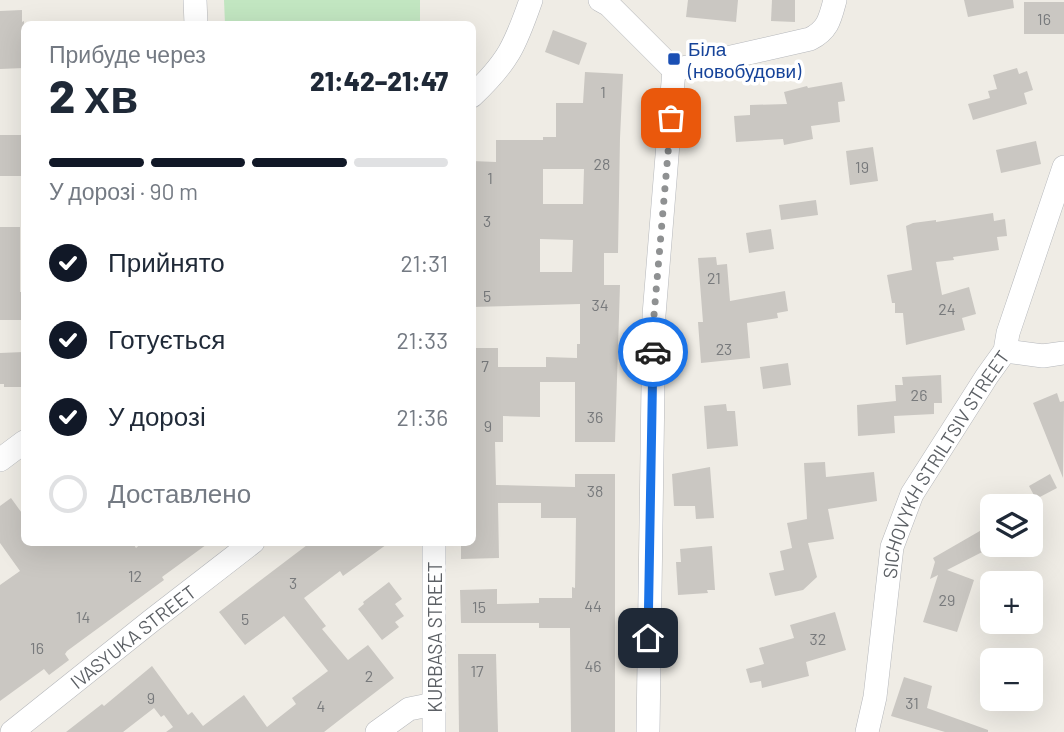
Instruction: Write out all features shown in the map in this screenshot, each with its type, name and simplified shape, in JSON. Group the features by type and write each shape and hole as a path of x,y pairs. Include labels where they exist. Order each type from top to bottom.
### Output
{"street":[{"path":"195,0 196,21"},
{"path":"476,92 510,55 531,0"},
{"path":"600,0 609,5 674,70 654,315 648,732"},
{"path":"674,70 810,39 822,32 830,22 835,0"},
{"name":"SICHOVYKH STRILTSIV STREET","path":"867,732 874,697 892,547 912,494 1005,351 1008,333 1064,167"},
{"path":"1005,351 1043,356 1064,353"},
{"path":"0,460 21,444"},
{"name":"IVASYUKA STREET","path":"12,732 248,546"},
{"name":"KURBASA STREET","path":"434,546 434,732"},
{"path":"377,732 409,709 434,704"}],"green space":[{"path":"224,0 420,0 420,21 225,21"}],"building":[{"path":"688,0 738,0 736,22 686,17"},
{"path":"772,0 795,0 795,22 771,21"},
{"path":"964,0 1013,0 1014,8 968,17"},
{"path":"1024,2 1064,2 1064,34 1024,34"},
{"path":"22,10 21,68 0,69 0,11"},
{"path":"553,30 587,43 579,65 545,52"},
{"path":"1017,68 1019,74 1027,71 1033,90 1024,93 1027,104 973,120 968,104 990,98 988,91 997,89 993,75"},
{"path":"585,72 623,74 618,253 604,253 604,285 620,285 615,442 575,442 575,382 540,382 540,417 503,416 503,442 495,442 496,485 575,487 575,474 615,474 615,732 571,732 570,628 539,628 539,623 461,623 460,590 497,589 497,604 539,603 539,598 572,598 572,587 575,588 576,518 541,518 541,503 498,503 499,558 461,559 461,546 476,546 476,348 498,348 498,367 546,367 546,357 577,358 577,344 580,344 580,304 476,307 476,161 496,162 496,140 543,140 543,137 556,137 556,103 583,103","holes":["543,169 584,169 583,204 543,204","540,239 573,240 572,272 540,272"]},
{"path":"842,82 845,101 838,102 840,122 811,126 813,139 784,145 783,139 736,142 734,116 750,115 750,105 787,104 784,92"},
{"path":"0,135 21,135 21,176 0,176"},
{"path":"1036,141 1041,164 1001,173 996,150"},
{"path":"873,147 878,181 850,185 846,151"},
{"path":"816,200 818,215 781,220 779,205"},
{"path":"993,213 994,221 1005,219 1007,236 997,237 999,250 936,262 942,295 969,287 976,314 962,318 965,330 906,345 903,313 895,313 887,275 912,270 906,226"},
{"path":"0,227 20,227 21,320 0,320"},
{"path":"771,229 774,249 749,253 746,233"},
{"path":"716,257 717,265 727,264 730,301 785,291 788,311 777,313 778,318 747,323 750,358 701,363 698,322 703,322 698,258"},
{"path":"21,352 21,387 4,387 4,384 0,384 0,353"},
{"path":"788,363 791,385 763,389 760,367"},
{"path":"941,375 942,403 934,403 934,414 894,416 895,433 858,436 857,405 896,401 895,385 903,385 902,377"},
{"path":"1057,393 1060,402 1064,401 1063,478 1033,403"},
{"path":"726,404 727,411 735,411 738,446 707,449 704,406"},
{"path":"825,462 826,477 874,472 877,501 828,509 834,539 808,543 817,577 803,590 775,596 769,573 784,570 780,551 792,548 787,523 807,519 804,463"},
{"path":"710,467 714,518 696,519 695,506 674,506 672,474"},
{"path":"1050,474 1057,488 1043,495 1033,494 1029,486"},
{"path":"11,498 21,512 21,546 205,546 162,577 164,580 67,651 65,654 69,660 49,675 44,669 0,701 0,585 20,571 0,543 0,506"},
{"path":"980,531 980,553 947,570 974,580 957,632 923,622 938,575 930,579 935,562 933,558"},
{"path":"306,546 384,546 343,576 340,571 304,598 326,626 322,629 348,660 368,645 394,678 324,732 166,732 173,727 164,715 161,717 154,708 123,732 66,732 102,704 104,706 152,666 188,715 192,712 203,726 244,695 267,727 296,704 292,698 328,671 284,616 245,645 219,612"},
{"path":"712,546 715,590 678,595 676,562 681,562 680,549"},
{"path":"389,582 402,599 395,604 404,616 395,622 399,627 382,640 358,609"},
{"path":"835,612 846,650 806,662 809,676 762,688 761,681 750,683 746,669 764,664 759,648 794,638 790,625"},
{"path":"458,654 496,654 498,732 459,732"},
{"path":"904,677 932,686 927,708 988,732 945,732 891,716"}],"way so far":[{"path":"653,352 671,118"}],"place":[{"name":"Біла (новобудови)","path":"674,59"}],"route":[{"path":"648,638 653,352"}]}
